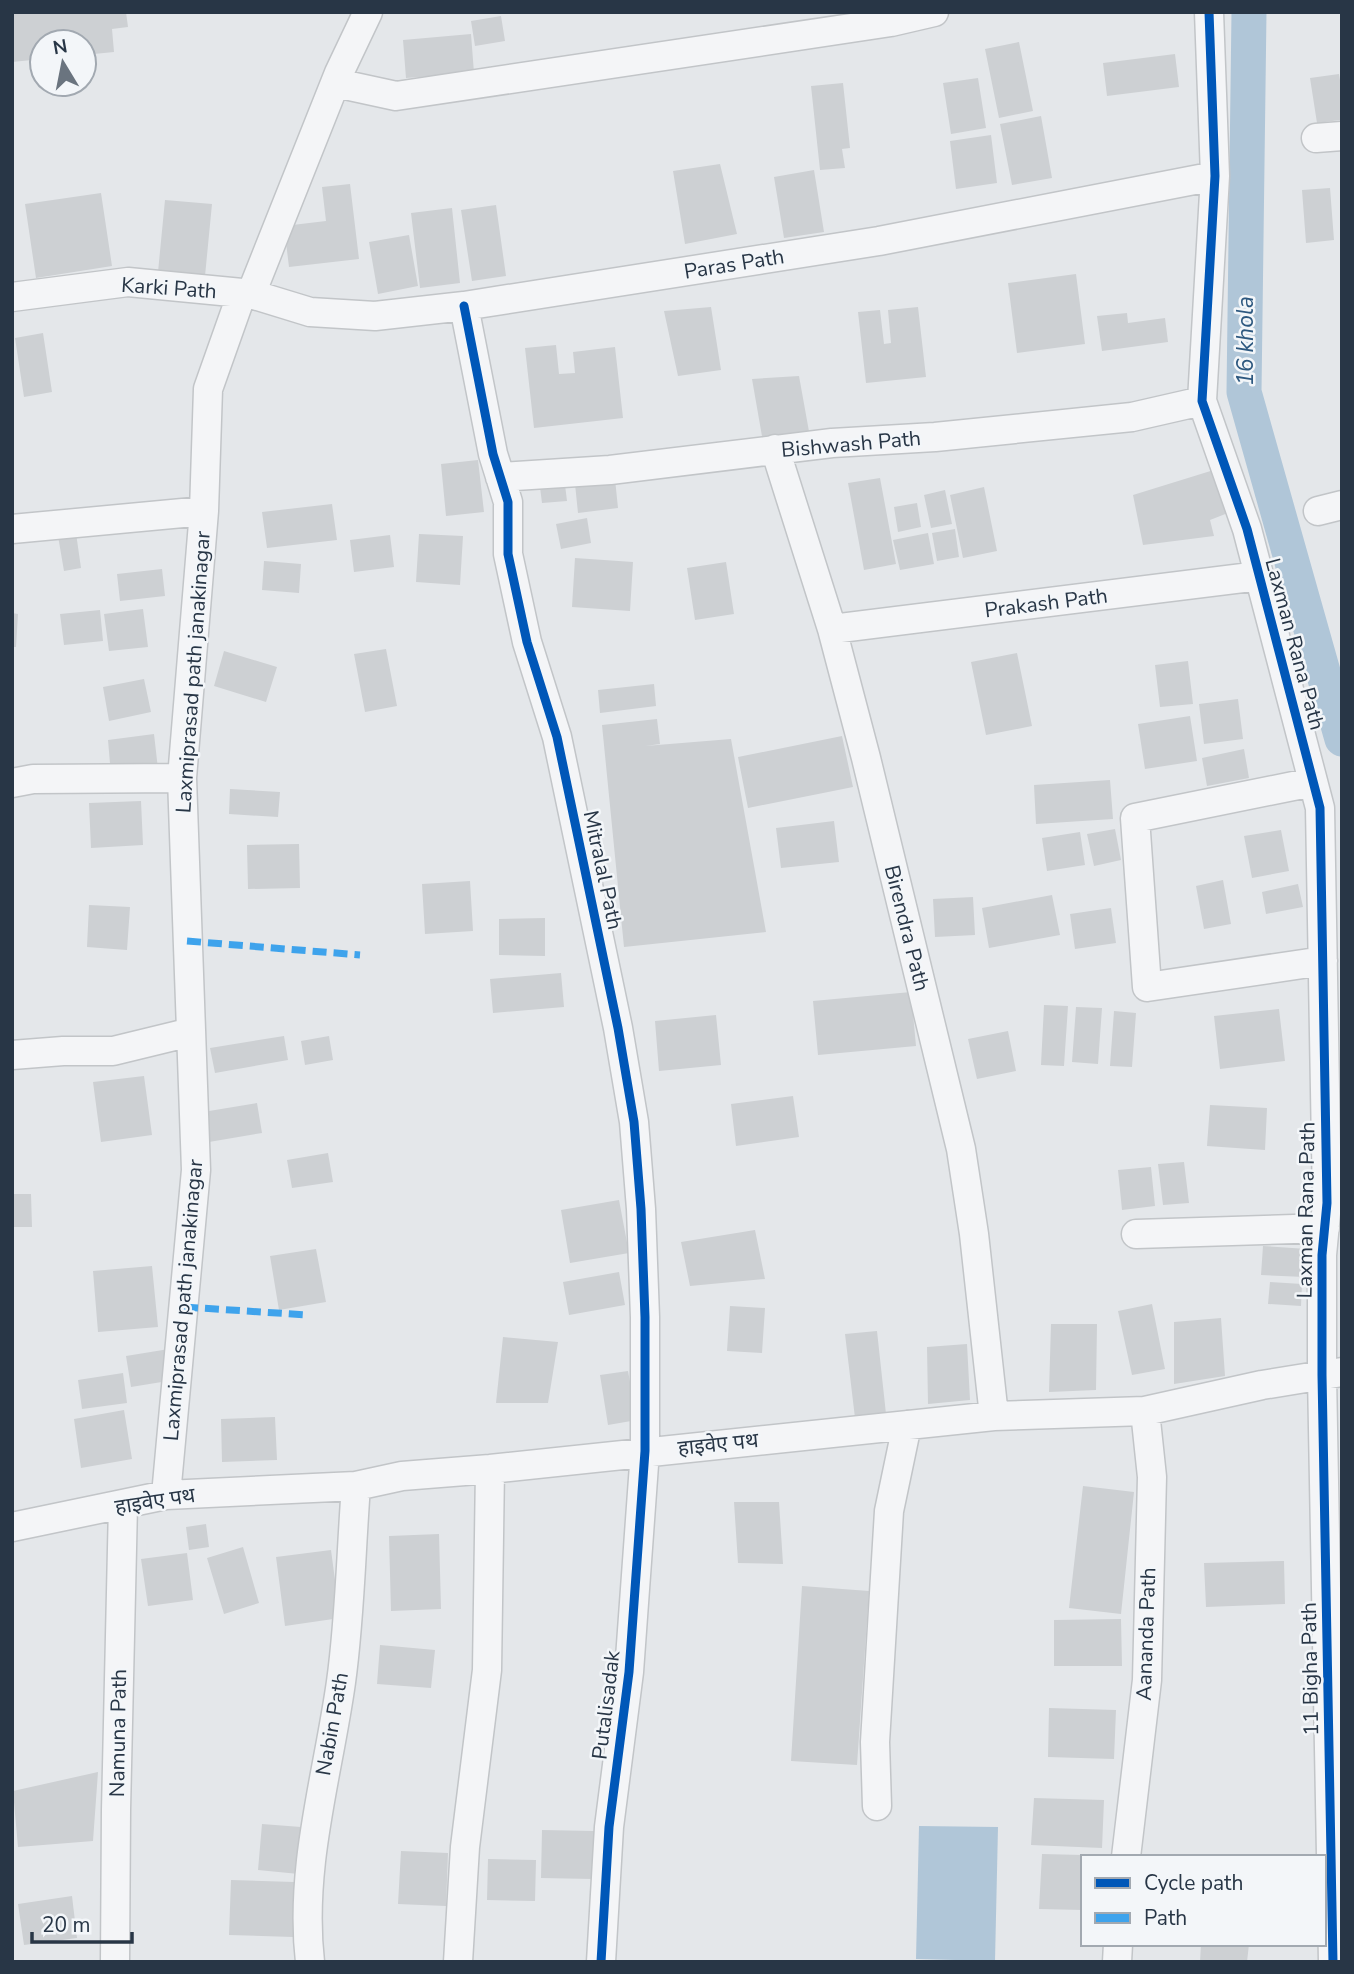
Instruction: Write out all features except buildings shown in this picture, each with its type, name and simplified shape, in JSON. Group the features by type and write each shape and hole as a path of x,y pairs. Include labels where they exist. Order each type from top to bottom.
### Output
{"street":[{"name":"Laxmiprasad path janakinagar","path":"166,1495 196,1170 181,778 204,511 208,389 335,83 368,12"},
{"path":"335,83 397,96 891,22 934,12"},
{"name":"Laxman Rana Path","path":"1209,12 1215,176 1202,401 1247,529 1320,808 1327,1203 1322,1255 1335,1373"},
{"name":"Paras Path","path":"247,294 310,312 375,316 464,306 879,241 1215,176"},
{"name":"Karki Path","path":"12,297 128,282 247,294"},
{"name":"Mitralal Path","path":"464,306 493,454 508,502 508,554 527,642 557,737 618,1028 634,1122 645,1317 645,1451"},
{"name":"Bishwash Path","path":"500,477 610,470 832,443 935,437 1132,417 1202,401"},
{"name":"Birendra Path","path":"775,450 832,629 870,771 961,1149 974,1234 994,1416"},
{"path":"12,529 204,511"},
{"name":"Prakash Path","path":"832,629 1259,576"},
{"path":"12,783 33,779 181,778"},
{"path":"1313,782 1135,818 1147,987 1323,961"},
{"path":"12,1055 113,1051 191,1032"},
{"path":"1136,1234 1325,1228"},
{"name":"हाइवेए पथ","path":"12,1527 166,1495 356,1486 402,1476 994,1416 1145,1411 1262,1385 1335,1373"},
{"name":"11 Bigha Path","path":"1333,1962 1325,1446 1335,1373"},
{"name":"Aananda Path","path":"1126,1855 1147,1679 1152,1477 1145,1411"},
{"path":"877,1806 875,1742 889,1511 907,1425"},
{"name":"Putalisadak","path":"601,1962 609,1827 629,1672 645,1451"},
{"path":"458,1962 465,1847 487,1670 490,1469"},
{"name":"Nabin Path","path":"310,1962 306,1933 315,1821 341,1682 356,1486"},
{"name":"Namuna Path","path":"115,1962 124,1505"}],"water":[{"path":"919,1826 998,1827 995,1961 916,1959"}],"waterway":[{"name":"16 khola","path":"1249,12 1244,392 1342,739"}],"marked path":[{"path":"187,941 360,955"},
{"path":"184,1307 308,1315"}],"cycle path":[{"path":"1209,12 1215,176 1202,401 1247,529 1320,808 1327,1203 1322,1255 1322,1375 1333,1962"},
{"path":"464,306 493,454 508,502 508,554 527,642 557,737 618,1028 634,1122 645,1317 645,1451 629,1672 609,1827 601,1962"}]}
